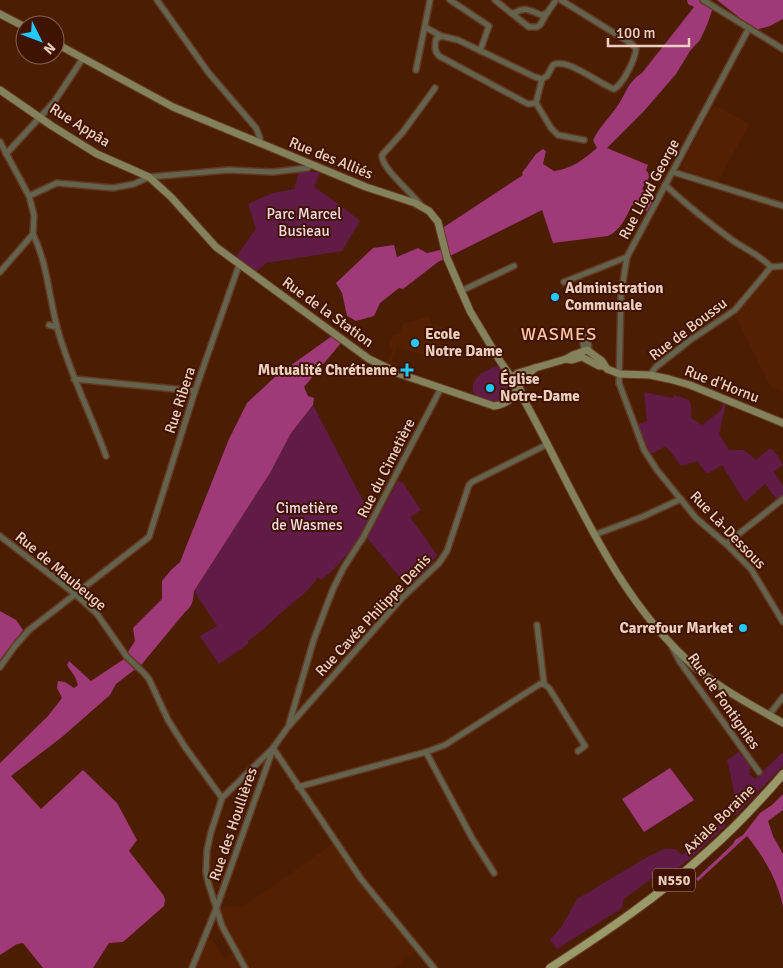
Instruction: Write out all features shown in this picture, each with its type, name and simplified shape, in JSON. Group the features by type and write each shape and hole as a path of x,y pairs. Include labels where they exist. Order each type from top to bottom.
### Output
{"main road":[{"name":"Axiale Boraine","path":"550,968 634,911 690,867 728,833 783,774"}],"street":[{"path":"157,0 208,72 256,128 260,138 259,143"},
{"path":"416,70 430,0"},
{"path":"450,0 489,26 489,31 480,51"},
{"path":"495,0 529,27 533,28 540,25 556,0"},
{"path":"425,27 441,36 458,40 535,77 542,78 547,76 553,65 558,63 580,71 614,89 621,83 636,49 632,44 561,0"},
{"path":"703,0 783,49"},
{"path":"511,13 515,13 520,9 526,9 541,16 547,13"},
{"path":"0,14 15,22"},
{"name":"Rue Lloyd George","path":"620,374 621,294 627,257 749,28"},
{"path":"441,36 436,39 435,46 436,53 439,56 528,104 536,103"},
{"name":"Rue des Alliés","path":"65,48 166,104 368,188 422,207 432,214 438,222 448,258 470,312 512,378 517,392"},
{"path":"6,154 65,87 83,58"},
{"path":"542,78 536,103 551,128 558,135 584,140"},
{"path":"422,207 383,164 382,155 403,132 436,88"},
{"name":"Rue Appâa","path":"0,90 97,154 149,177"},
{"path":"0,142 29,196 34,215 33,234 39,247 57,327 74,379 106,456"},
{"path":"29,196 57,183 113,188 134,184 149,177 228,170 273,172 308,168 311,164"},
{"path":"673,172 783,206"},
{"name":"Rue de la Station","path":"149,177 170,196 207,238 239,264 369,359 400,374 494,406 501,405 517,392"},
{"path":"666,185 705,220 764,260 770,267 783,266"},
{"path":"0,272 33,234"},
{"path":"564,282 627,257"},
{"name":"Rue Ribera","path":"75,594 149,537 195,391 239,264"},
{"path":"461,291 514,266"},
{"name":"Rue de Boussu","path":"650,375 656,367 689,341 735,310 770,267"},
{"path":"49,325 57,327"},
{"path":"512,378 518,373 566,359 572,360 586,354 599,366 604,366 607,370 620,374"},
{"path":"535,368 522,381 517,392 524,400 548,444 594,535 637,603 670,643 692,664 717,684 783,723"},
{"name":"Rue d'Hornu","path":"620,374 650,375 690,385 783,423"},
{"name":"Rue Là-Dessous","path":"620,374 620,387 644,450 652,463 704,526 726,544 751,569 783,622"},
{"path":"74,379 195,391"},
{"name":"Rue du Cimetière","path":"288,727 314,639 333,589 364,536 441,388"},
{"name":"Rue Cavée Philippe Denis","path":"273,748 288,727 402,598 439,563 447,551 472,482 548,444"},
{"path":"594,535 642,517 680,499"},
{"path":"726,544 783,499"},
{"name":"Rue de Maubeuge","path":"0,536 75,594 97,614 127,656 149,679 168,720 222,798"},
{"path":"0,667 15,646 30,630 75,594"},
{"path":"537,625 542,684"},
{"name":"Rue de Fontignies","path":"670,643 680,662 759,772"},
{"path":"542,684 549,688 585,746 578,751"},
{"path":"298,787 426,752 445,745 542,684"},
{"path":"769,715 783,697"},
{"path":"245,968 222,926 208,882 206,860 211,832 222,798 273,748 369,889 434,968"},
{"name":"Rue des Houllières","path":"192,968 216,909 273,748"},
{"path":"426,752 472,838 494,873"}],"shaded area":[{"path":"687,0 705,0 714,5 700,40 690,51 676,74 644,111 607,148 648,165 646,170 650,176 642,189 655,198 648,212 638,205 632,205 620,227 608,236 553,243 542,210 438,262 403,289 399,288 380,303 374,316 356,321 347,316 342,293 336,283 373,248 394,245 397,257 418,248 427,253 444,249 441,231 444,227 523,175 522,173 536,154 543,149 546,151 543,164 554,171 572,166 597,148 593,140 633,80 642,73 694,7 688,4"},
{"path":"717,0 783,0 783,19 770,26 755,30"},
{"path":"714,105 749,124 718,182 684,170 682,165"},
{"path":"783,269 783,393 771,387 734,313 766,275"},
{"name":"Ecole Notre Dame","path":"429,316 431,324 444,327 437,358 397,348 390,367 386,365 393,349 389,345 393,335 400,333 403,324"},
{"path":"332,336 341,343 304,387 308,396 314,398 313,405 291,433 270,473 194,591 190,607 142,664 116,684 110,695 62,737 11,776 41,809 83,770 117,803 137,840 129,851 164,896 164,906 123,942 109,943 93,968 43,968 23,943 17,944 0,955 0,763 48,716 62,698 57,688 58,681 65,682 74,688 78,685 67,665 69,661 91,681 127,657 135,641 133,628 162,599 162,581 180,562 229,439 247,403 276,376"},
{"path":"0,611 16,620 23,630 0,660"},
{"path":"670,768 694,800 644,832 622,799"},
{"path":"783,794 783,810 768,821 773,836 783,854 783,907 778,888 770,870 747,836 698,881 696,879 735,840 743,835 760,813"},
{"path":"334,843 418,948 396,968 247,968 218,911 221,907 244,906"},
{"path":"209,936 224,958 234,953 242,968 195,968"}],"green space":[{"name":"Parc Marcel Busieau","path":"299,172 320,172 314,187 360,221 342,251 266,263 256,272 234,259 256,229 248,204 273,193 294,189"},
{"path":"498,365 512,390 503,399 487,402 477,396 473,391 473,386 477,377"},
{"path":"644,392 673,398 674,395 689,400 691,418 702,425 720,411 724,402 726,403 719,434 729,450 744,450 756,460 770,448 783,465 774,472 783,486 783,497 778,501 765,484 745,502 722,465 707,474 697,461 681,466 666,446 651,454 637,425 647,421"},
{"name":"Cimetière de Wasmes","path":"313,405 372,518 356,544 336,567 321,580 318,577 306,592 248,641 248,644 219,664 200,636 217,626 194,591 270,473 291,433"},
{"name":"Cimetière de Wasmes","path":"398,481 403,483 421,510 410,517 437,555 432,561 433,563 408,587 367,538"},
{"path":"739,752 751,766 749,774 755,779 783,752 783,766 735,816 733,811 734,791 727,760"},
{"path":"723,821 726,825 692,857 665,878 651,879 624,899 622,908 557,949 550,940 562,926 577,899 664,849 675,849 682,855"}],"place":[{"name":"Administration Communale","path":"555,297"},
{"name":"Ecole Notre Dame","path":"415,343"},
{"name":"Mutualité Chrétienne","path":"407,370"},
{"name":"Église Notre-Dame","path":"490,388"},
{"name":"Carrefour Market","path":"743,628"}],"district":[{"name":"WASMES","path":"559,334"}]}
